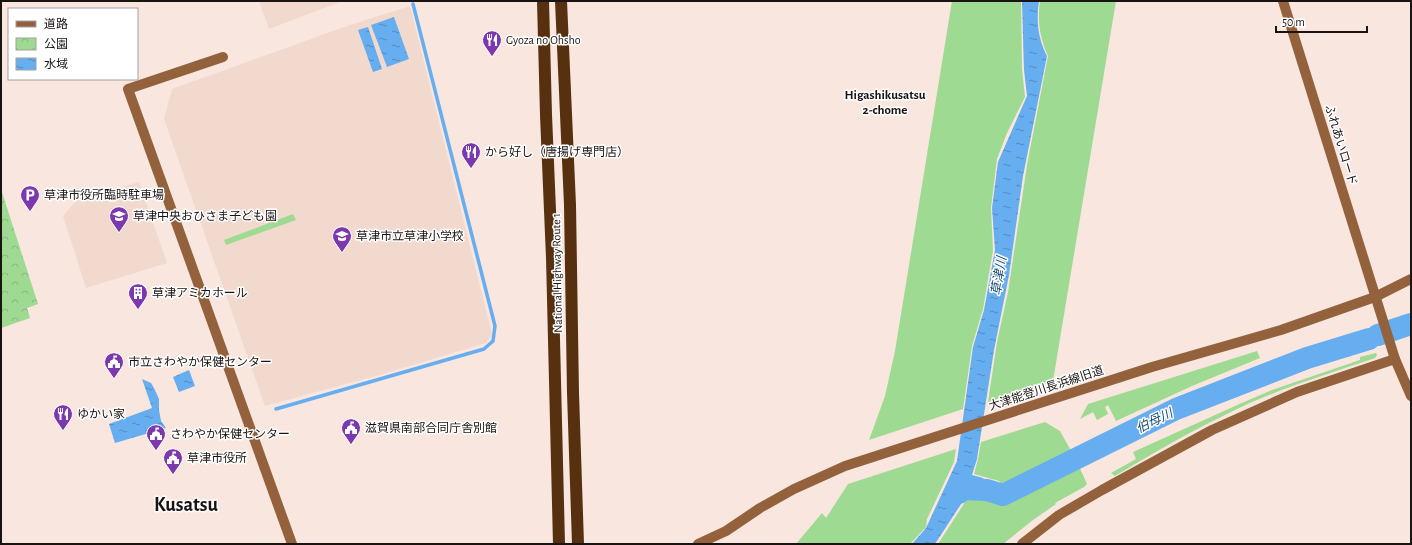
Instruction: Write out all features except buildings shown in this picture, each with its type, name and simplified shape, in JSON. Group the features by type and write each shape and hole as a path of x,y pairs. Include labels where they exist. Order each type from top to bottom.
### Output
{"highway":[{"name":"National Highway Route 1","path":"543,1 552,258 559,544"},
{"name":"National Highway Route 1","path":"561,1 570,205 573,393 578,544"}],"street":[{"name":"ふれあいロード","path":"1283,1 1393,355 1411,396"},
{"path":"223,58 128,89 292,544"},
{"name":"大津能登川長浜線旧道","path":"698,544 726,530 760,508 794,489 845,466 1152,367 1280,330 1375,296 1411,279"},
{"path":"1022,544 1059,515 1212,430 1298,392 1393,355"}],"shaded area":[{"path":"259,1 343,1 269,29"},
{"name":"草津市立草津小学校","path":"410,6 492,334 486,343 379,375 265,406 164,119 172,89 347,26"},
{"name":"草津中央おひさま子ども園","path":"139,182 167,263 86,288 63,216 75,202"}],"green space":[{"path":"952,1 1021,1 1022,69 1025,97 1007,133 997,159 991,208 993,250 983,309 972,346 963,409 869,440 885,396 895,351"},
{"path":"1040,1 1116,1 1053,381 988,402 997,342 1008,292 1027,165 1048,56 1040,29"},
{"path":"1,189 38,304 27,308 30,318 1,328"},
{"path":"293,214 296,220 226,245 224,240"},
{"path":"1257,351 1260,358 1192,386 1116,421 1108,405 1105,407 1108,414 1097,420 1093,412 1080,419 1088,404"},
{"path":"1376,353 1377,355 1375,358 1300,383 1245,405 1157,451 1115,476 1111,473 1136,459 1133,452 1272,390 1360,360 1360,357"},
{"path":"1045,422 1060,431 1075,458 1055,464 1048,464 1016,484 1003,487 999,481 974,474 981,442"},
{"path":"956,449 954,462 927,519 926,527 910,544 796,544 822,513 826,518 848,484"},
{"path":"1078,464 1087,484 1055,503 1056,504 1003,544 938,544 967,499 990,494 1003,501 1014,497"}],"water":[{"name":"草津川","path":"1022,1 1039,1 1038,29 1047,56 1023,176 1009,275 994,350 977,459 972,475 983,478 987,490 965,498 935,544 912,544 926,528 957,461 973,347 984,310 995,250 992,208 998,162 1027,96 1024,70"},
{"path":"394,17 409,59 387,67 371,25"},
{"path":"368,27 382,69 373,72 358,30"},
{"path":"189,370 195,386 179,392 173,377"},
{"path":"142,379 151,383 154,388 159,399 161,421 166,428 115,443 109,424 152,408"}],"waterway":[{"path":"276,409 484,349 493,341 495,326 413,4"},
{"name":"伯母川","path":"1378,335 1411,324"},
{"name":"伯母川","path":"959,493 962,489 987,490 1003,495 1176,409 1307,358 1369,339"}],"place":[{"name":"Gyoza no Ohsho","path":"492,57"},
{"name":"から好し（唐揚げ専門店）","path":"471,169"},
{"name":"草津市役所臨時駐車場","path":"30,212"},
{"name":"草津中央おひさま子ども園","path":"119,233"},
{"name":"草津市立草津小学校","path":"342,253"},
{"name":"草津アミカホール","path":"138,310"},
{"name":"市立さわやか保健センター","path":"114,379"},
{"name":"ゆかい家","path":"63,431"},
{"name":"滋賀県南部合同庁舎別館","path":"351,445"},
{"name":"さわやか保健センター","path":"156,451"},
{"name":"草津市役所","path":"173,475"}],"district":[{"name":"Higashikusatsu 2-chome","path":"885,102"},
{"name":"Kusatsu","path":"186,504"}]}
